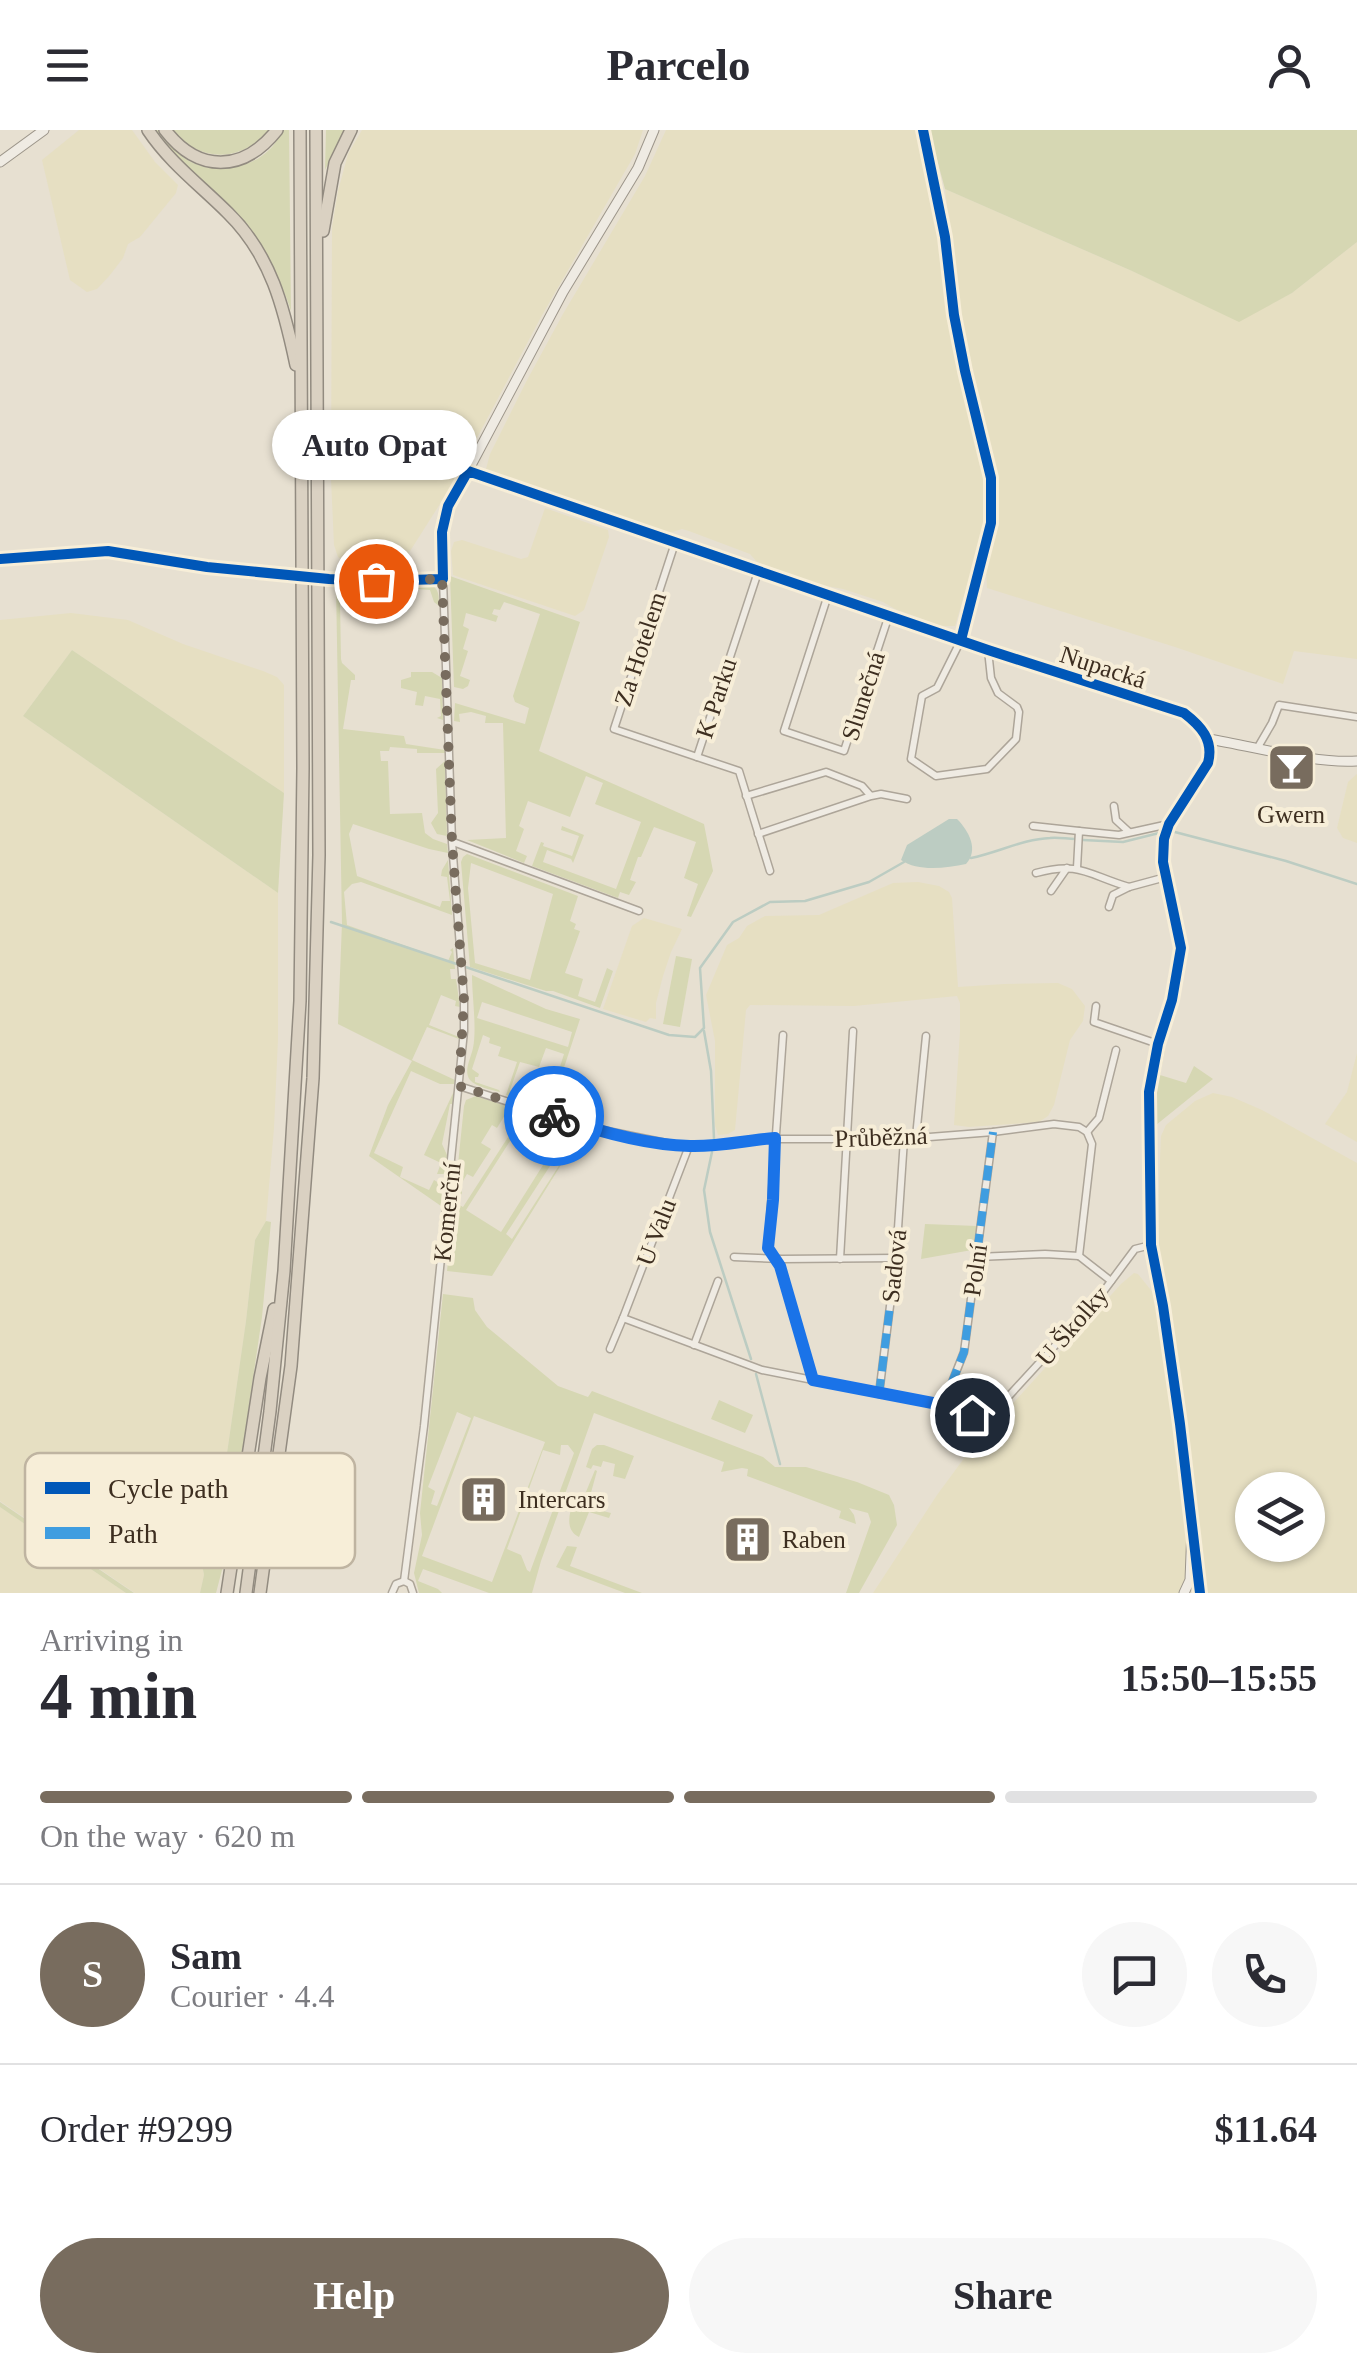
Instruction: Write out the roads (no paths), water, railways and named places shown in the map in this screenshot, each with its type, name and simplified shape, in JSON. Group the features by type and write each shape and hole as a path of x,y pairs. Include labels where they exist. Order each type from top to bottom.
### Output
{"highway":[{"path":"148,130 169,158 228,213 256,246 280,297 300,388"},
{"path":"165,130 195,158 226,162 255,151 276,130"},
{"path":"264,1453 284,1271 301,944 300,130"},
{"path":"279,1453 291,1366 314,1078 319,856 316,130"},
{"path":"317,274 330,181 351,130"},
{"path":"248,1453 265,1345 284,1271"},
{"path":"225,1593 229,1568"},
{"path":"246,1593 249,1568"},
{"path":"260,1593 263,1568"}],"street":[{"path":"0,162 44,130"},
{"path":"468,471 563,292 638,168 654,130"},
{"path":"923,130 946,237 964,371 991,478 991,522 961,640 937,688 922,696 911,759 936,776 987,769 1016,739 1019,712 998,694 990,678 988,650"},
{"name":"Nupacká","path":"468,471 988,650 1184,713 1208,739"},
{"name":"Komerční","path":"404,1581 427,1397 459,1086 464,1000 452,842 442,532 448,506 468,471"},
{"name":"Za Hotelem","path":"675,543 614,729 697,757"},
{"path":"0,559 108,551 207,567 287,574"},
{"name":"K Parku","path":"758,572 697,757 739,771 770,871"},
{"path":"329,579 442,579"},
{"name":"Slunečná","path":"828,595 784,731 844,751 890,615"},
{"path":"1258,747 1279,705 1357,717"},
{"path":"1184,1593 1191,1570 1192,1528 1163,1306 1151,1244 1149,1092 1181,948 1163,862 1166,830 1208,763 1208,739 1357,761"},
{"path":"746,796 826,772 862,786 871,796"},
{"path":"758,834 871,796 906,799"},
{"path":"1114,806 1116,820 1130,832"},
{"path":"1032,826 1079,837 1166,830"},
{"path":"1077,868 1079,837"},
{"path":"452,842 639,911"},
{"path":"1036,873 1059,867 1077,868 1128,887"},
{"path":"1050,891 1067,868"},
{"path":"1109,907 1113,895 1128,887 1166,877"},
{"path":"1096,1006 1094,1022 1158,1044"},
{"path":"840,1259 852,1032"},
{"path":"784,1035 768,1248 780,1266 813,1380"},
{"path":"916,1137 926,1036"},
{"path":"1079,1256 1092,1144 1087,1132 1099,1118 1116,1050"},
{"name":"Průběžná","path":"459,1086 583,1126 689,1146 775,1138 904,1139 1054,1124 1087,1132"},
{"name":"Polní","path":"943,1405 964,1352 994,1132"},
{"name":"Sadová","path":"879,1394 896,1258 904,1139"},
{"name":"U Valu","path":"610,1349 689,1146"},
{"path":"977,1257 1079,1256 1111,1280 1136,1249 1151,1244"},
{"path":"734,1257 896,1258"},
{"name":"U Školky","path":"694,1345 762,1370 943,1405 968,1412 984,1423 1111,1280"},
{"path":"623,1318 694,1345 718,1281"},
{"path":"392,1593 396,1584 404,1581 413,1593"}],"waterway":[{"path":"1171,831 1357,884"},
{"path":"1083,840 1123,842 1163,832"},
{"path":"971,858 1040,839 1075,839"},
{"path":"331,922 669,1035 695,1037 704,1028 700,968 733,922 770,902 805,901 869,882 904,862"},
{"path":"704,1031 711,1071 714,1139"},
{"path":"712,1152 704,1190 710,1232 751,1359"},
{"path":"756,1374 780,1464"}],"tunnel":[{"path":"287,574 329,579"}],"place":[{"name":"Auto Opat","path":"376,581"},
{"name":"Gwern","path":"1291,768"},
{"name":"Intercars","path":"483,1499"},
{"name":"Raben","path":"747,1539"}]}
